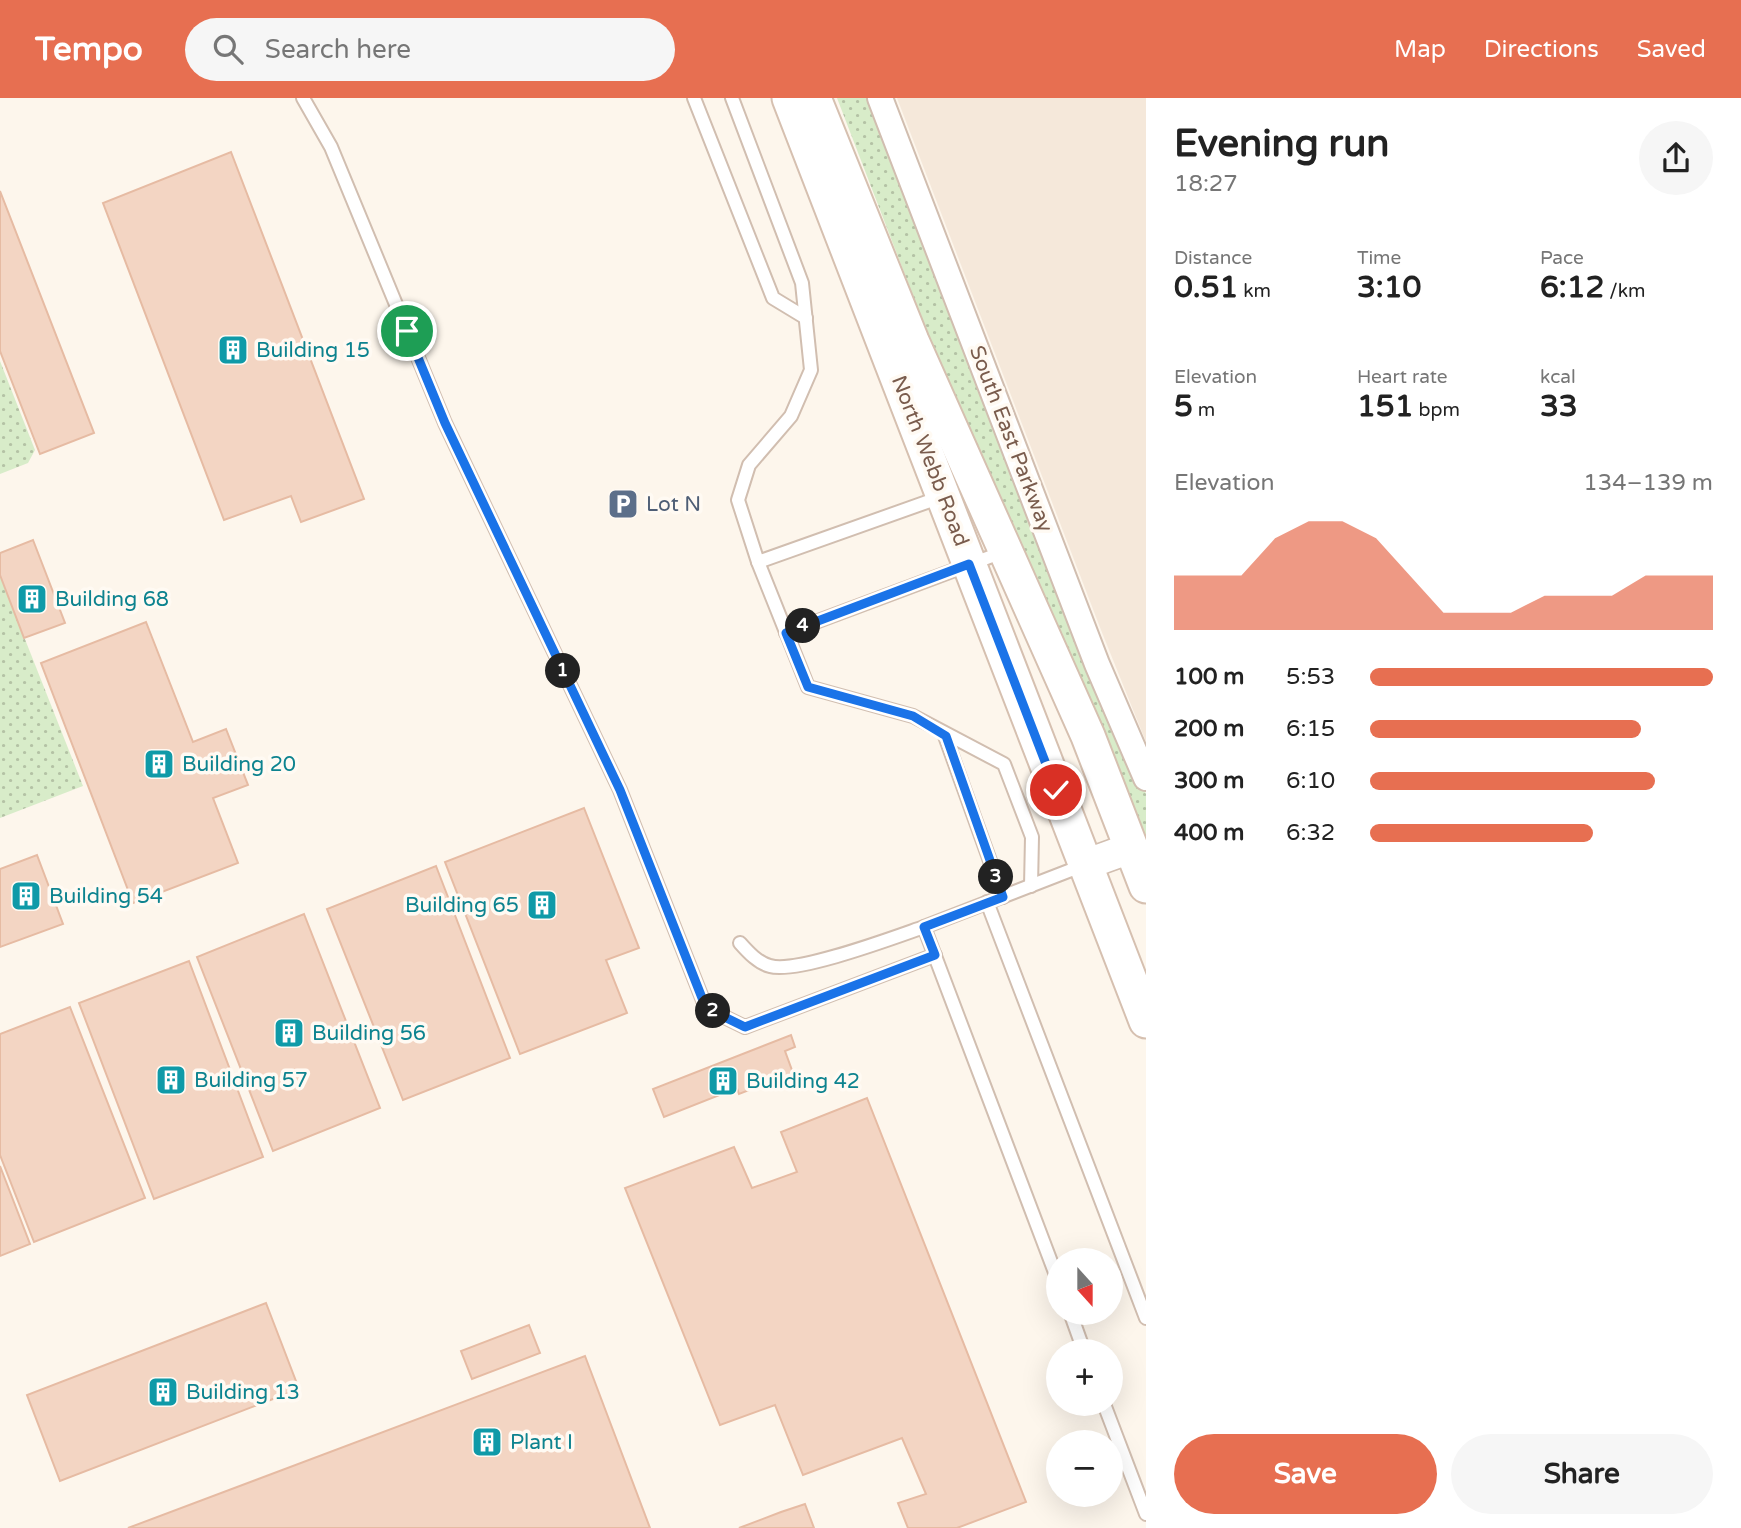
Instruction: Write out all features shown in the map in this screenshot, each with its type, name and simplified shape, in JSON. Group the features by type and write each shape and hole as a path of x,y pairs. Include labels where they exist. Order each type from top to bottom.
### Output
{"main road":[{"name":"North Webb Road","path":"789,98 958,490 1003,552 1088,736 1146,886"},
{"name":"North Webb Road","path":"814,98 958,490 969,564 1146,1021"}],"street":[{"name":"South East Parkway","path":"880,98 1097,664 1146,778"},
{"path":"1084,865 1130,848"}],"lane":[{"path":"303,98 331,147 445,423 620,790 706,1008 745,1027 935,955"},
{"path":"694,98 773,298 806,318"},
{"path":"732,98 802,283 811,370 791,416 749,465 738,500 758,562 808,687 913,716 946,736 1004,764 1032,837 1031,886"},
{"path":"758,562 958,490"},
{"path":"786,633 1003,552"},
{"path":"946,736 1003,897"},
{"path":"740,943 754,957 772,967 824,960 924,927 1084,865"},
{"path":"987,902 1146,1318"},
{"path":"924,927 1046,1249"},
{"path":"1109,1416 1146,1514"}],"shaded area":[{"path":"897,98 1146,98 1146,742 1101,630"}],"green space":[{"path":"837,98 872,98 1146,794 1146,845 935,353"},
{"path":"0,361 35,450 28,463 0,474"},
{"path":"0,576 83,786 0,818"}],"building":[{"name":"Building 15","path":"231,152 364,499 301,522 291,496 224,520 103,203"},
{"path":"0,191 94,433 40,454 0,351"},
{"name":"Building 68","path":"33,540 65,623 24,638 0,575 0,553"},
{"name":"Building 20","path":"146,622 193,742 226,729 248,785 213,798 238,863 133,903 41,663"},
{"name":"Building 65","path":"584,808 639,948 606,960 627,1013 520,1054 445,862"},
{"name":"Building 54","path":"37,855 63,924 0,947 0,869"},
{"name":"Building 65","path":"436,866 510,1058 403,1100 327,909"},
{"name":"Building 56","path":"304,914 380,1108 273,1151 197,957"},
{"name":"Building 57","path":"189,961 263,1157 154,1199 79,1003"},
{"path":"70,1007 145,1198 34,1242 0,1155 0,1034"},
{"name":"Building 42","path":"791,1035 795,1047 785,1051 793,1073 739,1094 737,1088 664,1117 653,1089"},
{"path":"867,1098 1026,1502 957,1528 908,1528 898,1503 926,1494 902,1438 803,1475 775,1405 720,1425 625,1188 734,1147 752,1188 797,1172 781,1132"},
{"path":"0,1166 30,1244 0,1256"},
{"name":"Building 13","path":"266,1303 299,1389 60,1481 27,1395"},
{"path":"529,1325 540,1353 472,1379 461,1351"},
{"name":"Plant I","path":"585,1356 650,1528 128,1528"},
{"path":"805,1504 814,1528 739,1528 781,1512"}],"place":[{"name":"Building 15","path":"233,350"},
{"name":"Lot N","path":"623,504"},
{"name":"Building 68","path":"32,599"},
{"name":"Building 20","path":"159,764"},
{"name":"Building 54","path":"26,896"},
{"name":"Building 65","path":"542,905"},
{"name":"Building 56","path":"289,1033"},
{"name":"Building 57","path":"171,1080"},
{"name":"Building 42","path":"723,1081"},
{"name":"Building 13","path":"163,1392"},
{"name":"Plant I","path":"487,1442"}],"route":[{"path":"407,331 445,423 620,790 706,1008 745,1027 836,993 935,955 924,927 1003,897 946,736 913,716 808,687 786,633 969,564 1056,790"}]}
